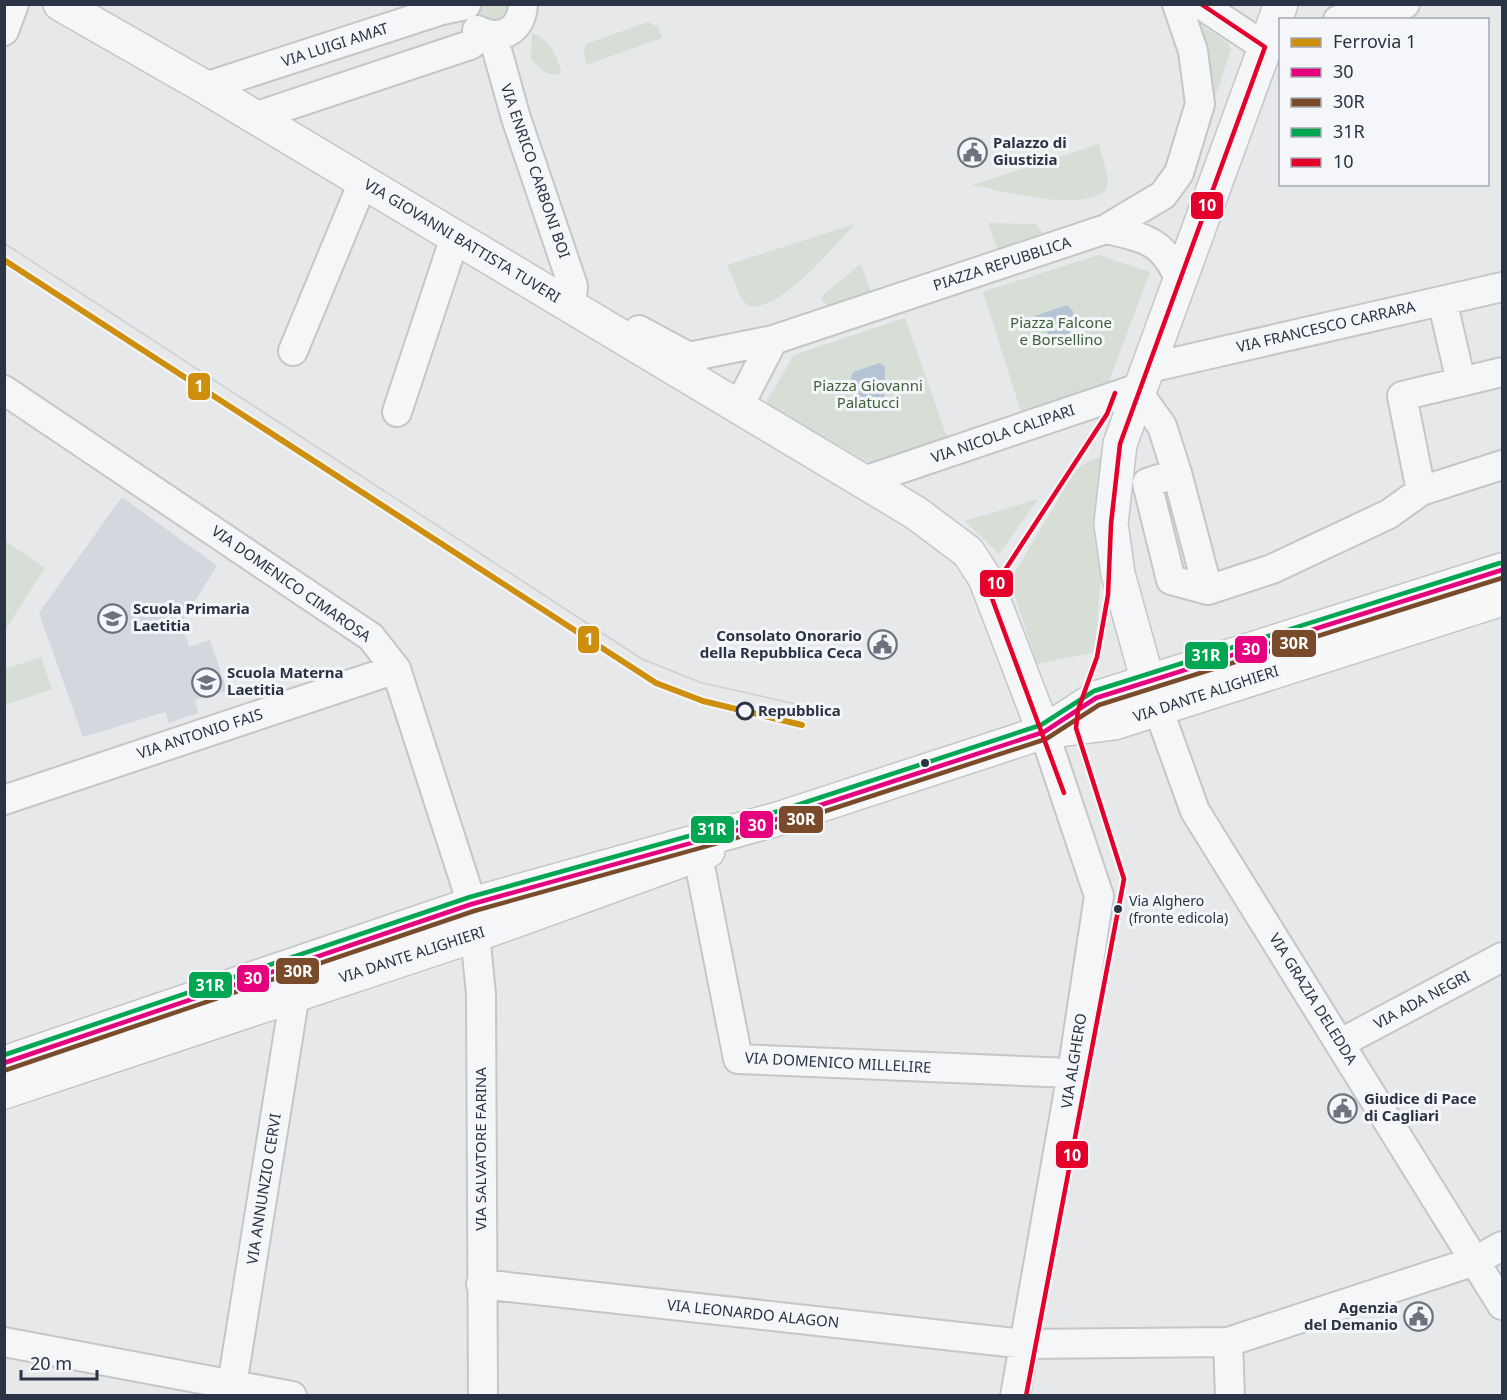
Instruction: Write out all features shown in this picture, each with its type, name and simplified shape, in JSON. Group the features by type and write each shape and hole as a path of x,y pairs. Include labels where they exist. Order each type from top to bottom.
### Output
{"main road":[{"name":"VIA DANTE ALIGHIERI","path":"4,1063 472,904 781,818 1044,732 1114,723 1152,695 1503,570"},
{"name":"VIA DANTE ALIGHIERI","path":"1152,695 1503,599"}],"street":[{"path":"4,31 14,4"},
{"name":"VIA GIOVANNI BATTISTA TUVERI","path":"60,4 205,87 455,237 572,296 739,406 864,481"},
{"path":"254,117 470,45 489,35 502,35 516,26 521,19 523,4"},
{"name":"PIAZZA REPUBBLICA","path":"572,296 580,295 601,311 689,357 772,340 1106,229 1168,191 1179,173 1191,137 1200,104 1199,83 1193,51 1177,4"},
{"path":"1200,4 1273,44"},
{"path":"1152,695 1118,574 1111,524 1120,444 1229,146 1273,44 1281,4"},
{"path":"1340,13 1405,4"},
{"name":"VIA LUIGI AMAT","path":"205,87 442,10 466,5"},
{"name":"VIA ENRICO CARBONI BOI","path":"466,5 470,23 489,35 572,296"},
{"path":"293,351 363,182"},
{"path":"1106,229 1156,243 1168,255 1180,281"},
{"path":"397,412 455,237"},
{"name":"VIA FRANCESCO CARRARA","path":"1143,383 1503,287"},
{"path":"1446,316 1461,382"},
{"path":"739,406 772,340"},
{"path":"1421,491 1402,396 1503,372"},
{"path":"1143,383 1162,426 1177,473 1208,590"},
{"name":"VIA NICOLA CALIPARI","path":"864,481 1143,383"},
{"name":"VIA DOMENICO CIMAROSA","path":"4,390 371,637 396,669 472,904"},
{"path":"1147,483 1171,580 1208,590 1272,569 1389,514 1421,491 1503,465"},
{"path":"1114,495 1177,473"},
{"path":"864,481 916,513 968,552 985,578 1044,732"},
{"name":"VIA ANTONIO FAIS","path":"4,800 396,669"},
{"name":"VIA GRAZIA DELEDDA","path":"1152,695 1195,811 1503,1305"},
{"name":"VIA ALGHERO","path":"1015,1395 1072,1073 1099,896 1044,732"},
{"name":"VIA DANTE ALIGHIERI","path":"4,1092 473,936 698,856 781,818"},
{"name":"VIA DOMENICO MILLELIRE","path":"698,856 738,1059 1072,1073"},
{"name":"VIA SALVATORE FARINA","path":"472,904 473,936 481,994 483,1395"},
{"name":"VIA ADA NEGRI","path":"1341,1043 1503,957"},
{"name":"VIA ANNUNZIO CERVI","path":"232,1385 295,994"},
{"name":"VIA LEONARDO ALAGON","path":"481,1284 1024,1344 1228,1342 1475,1261 1503,1246"},
{"path":"4,1342 292,1395"},
{"path":"1228,1342 1230,1395"}],"shaded area":[{"name":"Scuola Primaria Laetitia","path":"122,497 217,566 181,623 189,647 210,640 227,691 195,700 198,713 169,723 165,712 83,737 39,613"}],"green space":[{"path":"473,4 507,5 506,14 499,22 475,16"},
{"path":"1187,9 1205,28 1227,42 1231,49 1215,98 1207,95"},
{"path":"648,22 658,27 662,38 586,65 584,51 586,44"},
{"path":"532,33 548,44 555,54 562,73 548,73 531,59"},
{"path":"1099,144 1108,178 1106,190 1095,197 1061,200 972,185"},
{"path":"988,223 1036,224 1042,232 1040,237 998,251"},
{"path":"855,224 806,276 790,289 761,305 749,306 742,300 727,265"},
{"name":"Piazza Falcone e Borsellino","path":"1098,255 1150,272 1105,392 1023,418 983,292"},
{"path":"861,264 871,292 829,307 821,299 824,294"},
{"name":"Piazza Giovanni Palatucci","path":"905,318 948,440 875,466 765,404 794,355"},
{"path":"1114,451 1107,497 1095,652 1037,664 1010,581 1075,471 1084,464"},
{"path":"1038,499 999,554 965,521"},
{"path":"5,541 45,568 5,630"},
{"path":"41,657 52,689 5,705 5,669"}],"water":[{"path":"1067,305 1073,311 1075,326 1064,339 1052,339 1035,316"},
{"path":"880,363 885,367 884,398 865,399 854,393 850,382 853,372"}],"tram line":[{"path":"4,243 642,659 702,683 805,706"}],"rail line":[{"name":"1","path":"4,260 656,683 703,701 802,725"}],"transit line":[{"name":"10","path":"1026,1396 1124,879 1076,728 1078,710 1097,657 1108,595 1111,524 1120,444 1265,47 1201,4"},
{"name":"10","path":"1064,793 990,593 1107,414 1115,393"},
{"name":"31R","path":"4,1055 470,897 779,811 1041,725 1094,691 1500,563"},
{"name":"30","path":"4,1063 472,904 781,818 1044,732 1096,698 1502,570"},
{"name":"30R","path":"6,1070 474,911 783,825 1046,739 1099,705 1502,578"}],"place":[{"name":"Palazzo di Giustizia","path":"972,152"},
{"name":"Scuola Primaria Laetitia","path":"112,618"},
{"name":"Consolato Onorario della Repubblica Ceca","path":"883,645"},
{"name":"Scuola Materna Laetitia","path":"206,682"},
{"name":"Repubblica","path":"745,711"},
{"name":"Via Alghero (fronte edicola)","path":"1118,909"},
{"name":"Giudice di Pace di Cagliari","path":"1343,1108"},
{"name":"Agenzia del Demanio","path":"1419,1317"}]}
